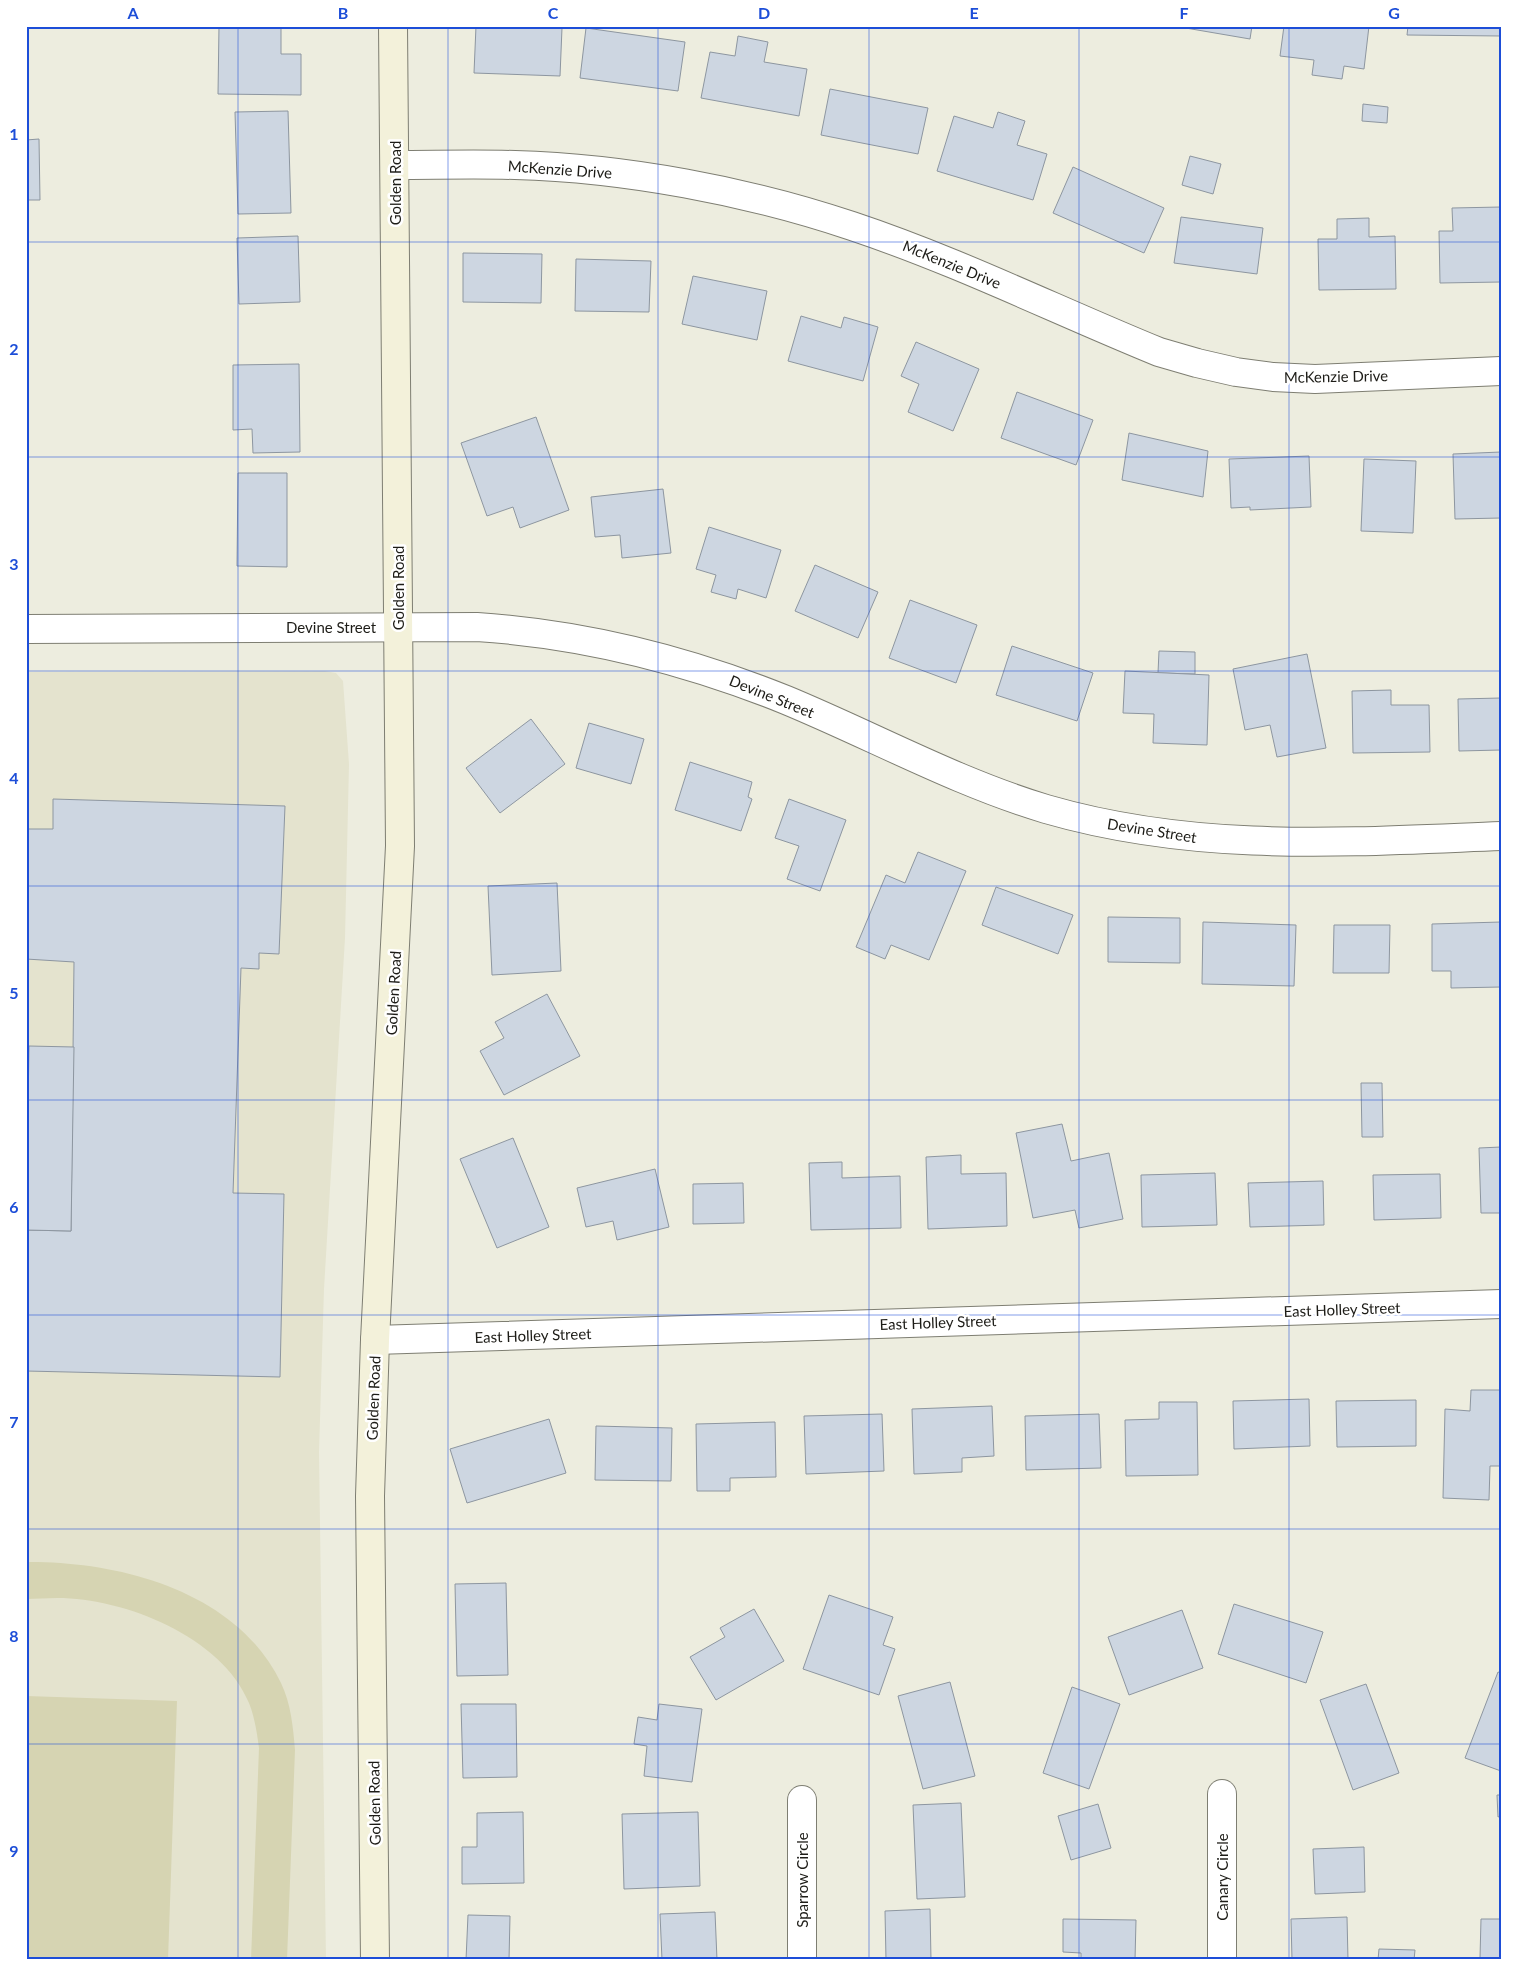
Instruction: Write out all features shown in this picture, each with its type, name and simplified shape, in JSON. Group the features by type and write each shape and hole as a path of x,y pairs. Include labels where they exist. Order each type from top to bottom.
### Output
{"street":[{"name":"Golden Road","path":"375,1960 370,1496 374,1340 399,855 393,26"},
{"name":"McKenzie Drive","path":"395,165 516,165 604,172 653,179 758,199 850,225 902,243 1159,352 1236,372 1273,377 1315,379 1501,371"},
{"name":"Devine Street","path":"26,629 477,627 518,630 597,643 646,654 741,683 788,701 961,777 1008,795 1085,819 1138,830 1200,838 1304,843 1501,836"},
{"name":"East Holley Street","path":"374,1340 1501,1304"},
{"name":"Canary Circle","path":"1222,1794 1222,1960"},
{"name":"Sparrow Circle","path":"802,1800 802,1960"}],"shaded area":[{"path":"325,671 336,673 343,681 349,764 345,938 324,1289 319,1452 326,1960 26,1960 26,672"},
{"path":"26,1562 62,1563 99,1568 136,1576 172,1588 206,1604 236,1625 261,1651 281,1683 287,1699 295,1750 287,1960 251,1960 259,1748 256,1726 249,1703 236,1680 217,1659 194,1641 168,1626 141,1614 112,1605 84,1600 57,1598 26,1599"},
{"path":"26,1696 177,1701 168,1960 26,1960"}],"building":[{"path":"219,26 281,26 281,54 301,54 301,95 218,94"},
{"path":"476,26 562,28 560,76 474,73"},
{"path":"1174,26 1252,26 1250,39"},
{"path":"1284,26 1369,26 1364,69 1344,66 1342,79 1312,75 1314,60 1280,56"},
{"path":"1408,26 1501,26 1501,36 1407,35"},
{"path":"586,28 685,42 678,91 580,78"},
{"path":"738,36 768,42 764,62 807,69 799,116 701,98 710,52 735,56"},
{"path":"830,89 928,108 918,154 821,135"},
{"path":"1363,104 1388,107 1387,123 1362,121"},
{"path":"288,111 291,213 238,214 235,112"},
{"path":"998,112 1025,121 1017,145 1047,154 1033,200 937,171 954,116 993,128"},
{"path":"39,139 40,200 26,200 26,140"},
{"path":"1190,156 1221,164 1213,194 1182,185"},
{"path":"1073,167 1164,208 1144,253 1053,213"},
{"path":"1501,207 1501,282 1440,283 1439,231 1453,231 1452,208"},
{"path":"1181,217 1263,228 1257,274 1174,263"},
{"path":"1369,218 1369,237 1395,236 1396,289 1319,290 1318,239 1337,239 1337,219"},
{"path":"298,236 300,302 239,304 237,238"},
{"path":"463,253 542,254 541,303 463,302"},
{"path":"576,259 651,261 649,312 575,311"},
{"path":"693,276 767,291 757,340 682,324"},
{"path":"801,316 841,328 844,317 878,327 863,381 788,361"},
{"path":"916,342 979,369 953,431 908,412 919,384 901,376"},
{"path":"299,364 300,452 253,453 252,429 233,430 233,365"},
{"path":"1017,392 1093,420 1076,465 1001,438"},
{"path":"536,417 569,510 520,528 513,507 487,516 461,443"},
{"path":"1129,433 1208,451 1203,497 1122,480"},
{"path":"1501,452 1501,518 1455,519 1453,454"},
{"path":"1309,456 1311,507 1250,510 1250,507 1231,508 1229,459"},
{"path":"1364,459 1416,461 1413,533 1361,531"},
{"path":"238,473 287,473 287,567 237,566"},
{"path":"663,489 671,553 622,558 620,535 595,537 591,497"},
{"path":"709,527 781,550 766,598 738,589 736,599 711,592 716,575 696,569"},
{"path":"815,565 878,592 858,638 795,611"},
{"path":"910,600 977,625 956,683 889,658"},
{"path":"1012,646 1093,673 1077,721 996,695"},
{"path":"1159,651 1195,652 1195,674 1158,673"},
{"path":"1307,654 1326,748 1277,757 1270,725 1245,730 1233,669"},
{"path":"1125,671 1209,675 1207,745 1153,743 1154,714 1123,713"},
{"path":"1391,690 1391,705 1429,705 1430,752 1353,753 1352,691"},
{"path":"1501,698 1501,750 1459,751 1458,699"},
{"path":"531,719 565,764 500,813 466,768"},
{"path":"589,723 644,739 631,784 576,768"},
{"path":"690,762 752,782 748,797 752,799 741,831 675,810"},
{"path":"53,799 285,806 279,954 259,953 259,969 241,968 233,1193 284,1194 280,1377 26,1371 26,1230 71,1231 74,962 26,959 26,829 53,829"},
{"path":"789,799 846,820 820,891 787,879 799,846 775,838"},
{"path":"918,852 966,871 929,960 891,945 885,959 856,947 886,875 905,883"},
{"path":"557,883 561,971 492,975 488,886"},
{"path":"996,887 1073,915 1058,954 982,925"},
{"path":"1108,917 1180,918 1180,963 1108,962"},
{"path":"1203,922 1296,925 1294,986 1202,984"},
{"path":"1501,922 1501,987 1451,988 1451,971 1432,971 1432,924"},
{"path":"1334,925 1390,925 1389,973 1333,973"},
{"path":"547,994 580,1056 504,1095 480,1051 504,1038 495,1022"},
{"path":"29,1046 74,1047 71,1231 26,1230"},
{"path":"1361,1083 1382,1083 1383,1137 1362,1137"},
{"path":"1062,1124 1071,1161 1109,1153 1123,1219 1079,1228 1075,1210 1033,1218 1016,1133"},
{"path":"513,1138 549,1227 497,1248 460,1159"},
{"path":"1501,1147 1501,1213 1481,1213 1479,1148"},
{"path":"961,1155 961,1174 1006,1173 1007,1226 928,1229 926,1157"},
{"path":"842,1162 842,1178 900,1176 901,1228 811,1230 809,1163"},
{"path":"655,1169 669,1227 617,1240 613,1221 586,1227 577,1188"},
{"path":"1215,1173 1217,1225 1142,1227 1141,1175"},
{"path":"1440,1174 1441,1218 1374,1220 1373,1175"},
{"path":"1323,1181 1324,1225 1250,1227 1248,1183"},
{"path":"743,1183 744,1223 693,1224 693,1184"},
{"path":"1471,1390 1501,1390 1501,1466 1490,1466 1489,1500 1443,1498 1445,1409 1470,1411"},
{"path":"1309,1399 1310,1446 1234,1449 1233,1401"},
{"path":"1416,1400 1416,1446 1337,1447 1336,1401"},
{"path":"1159,1402 1197,1402 1198,1475 1126,1476 1125,1420 1159,1419"},
{"path":"992,1406 994,1456 962,1458 962,1472 914,1474 912,1409"},
{"path":"882,1414 884,1471 806,1474 804,1416"},
{"path":"1099,1414 1101,1468 1026,1470 1025,1416"},
{"path":"549,1419 566,1473 467,1503 450,1449"},
{"path":"775,1422 776,1477 730,1478 730,1491 697,1491 696,1424"},
{"path":"596,1426 672,1428 671,1481 595,1480"},
{"path":"506,1583 508,1675 457,1676 455,1584"},
{"path":"829,1595 893,1617 883,1645 895,1649 879,1695 803,1669"},
{"path":"1234,1604 1323,1632 1306,1683 1218,1654"},
{"path":"754,1609 784,1661 716,1700 690,1657 725,1637 720,1628"},
{"path":"1182,1610 1203,1668 1129,1695 1108,1637"},
{"path":"1498,1672 1501,1673 1501,1771 1465,1758"},
{"path":"950,1682 975,1776 923,1789 898,1696"},
{"path":"1366,1684 1399,1773 1353,1790 1320,1700"},
{"path":"1072,1687 1120,1704 1089,1789 1043,1773"},
{"path":"461,1704 516,1704 517,1777 463,1778"},
{"path":"659,1704 702,1709 692,1782 644,1776 647,1746 634,1744 638,1717 657,1720"},
{"path":"1497,1795 1501,1795 1501,1816 1498,1817"},
{"path":"961,1803 965,1897 917,1899 913,1805"},
{"path":"1098,1804 1111,1848 1071,1860 1058,1816"},
{"path":"523,1812 524,1883 462,1884 462,1847 477,1847 477,1813"},
{"path":"698,1812 700,1886 624,1889 622,1814"},
{"path":"1364,1847 1365,1892 1315,1894 1313,1849"},
{"path":"930,1909 931,1960 886,1960 885,1911"},
{"path":"715,1912 717,1960 662,1960 660,1914"},
{"path":"468,1915 510,1916 509,1960 466,1960"},
{"path":"1347,1917 1348,1960 1292,1960 1291,1919"},
{"path":"1063,1919 1136,1920 1135,1960 1081,1960 1081,1953 1063,1952"},
{"path":"1481,1919 1501,1919 1501,1960 1480,1958"},
{"path":"1379,1949 1415,1950 1414,1960 1378,1960"}]}
